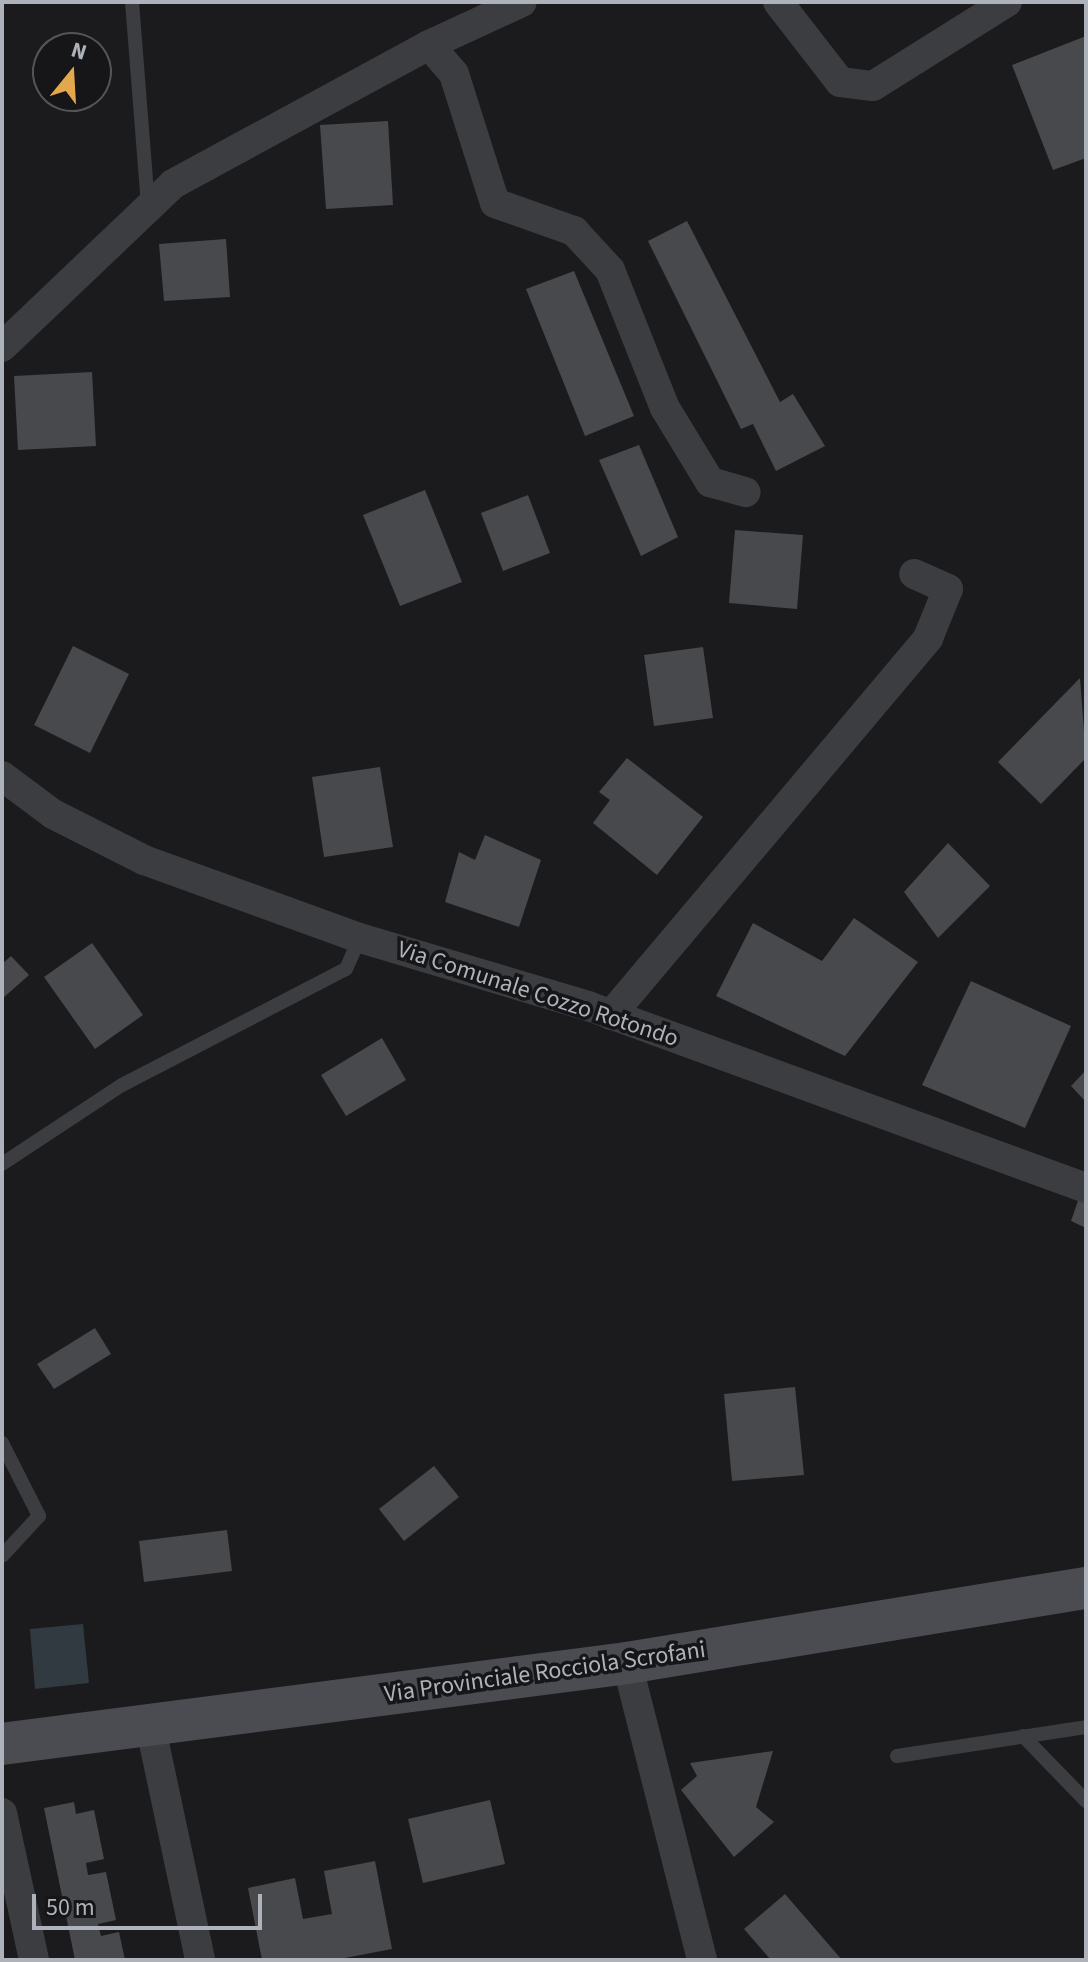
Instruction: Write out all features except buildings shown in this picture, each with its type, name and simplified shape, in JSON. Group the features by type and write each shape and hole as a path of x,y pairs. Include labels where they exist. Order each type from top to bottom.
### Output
{"street":[{"path":"2,347 173,184 429,45 522,2"},
{"path":"778,2 840,82 873,86 1007,2"},
{"path":"429,45 454,74 495,203 574,231 610,270 665,408 710,482 746,492"},
{"path":"611,1015 928,638 948,589 914,574"},
{"name":"Via Comunale Cozzo Rotondo","path":"2,776 53,814 144,860 360,938 611,1015 1086,1188"},
{"name":"Via Provinciale Rocciola Scrofani","path":"2,1744 627,1663 1086,1588"},
{"path":"627,1663 702,1960"},
{"path":"150,1724 200,1960"},
{"path":"2,1813 34,1960"}],"lane":[{"path":"132,2 148,207"},
{"path":"2,1164 122,1085 346,969 360,938"},
{"path":"2,1443 39,1516 2,1556"},
{"path":"897,1756 1086,1727"},
{"path":"1023,1736 1086,1801"}],"shaded area":[{"path":"83,1624 89,1683 35,1689 30,1629"}]}
